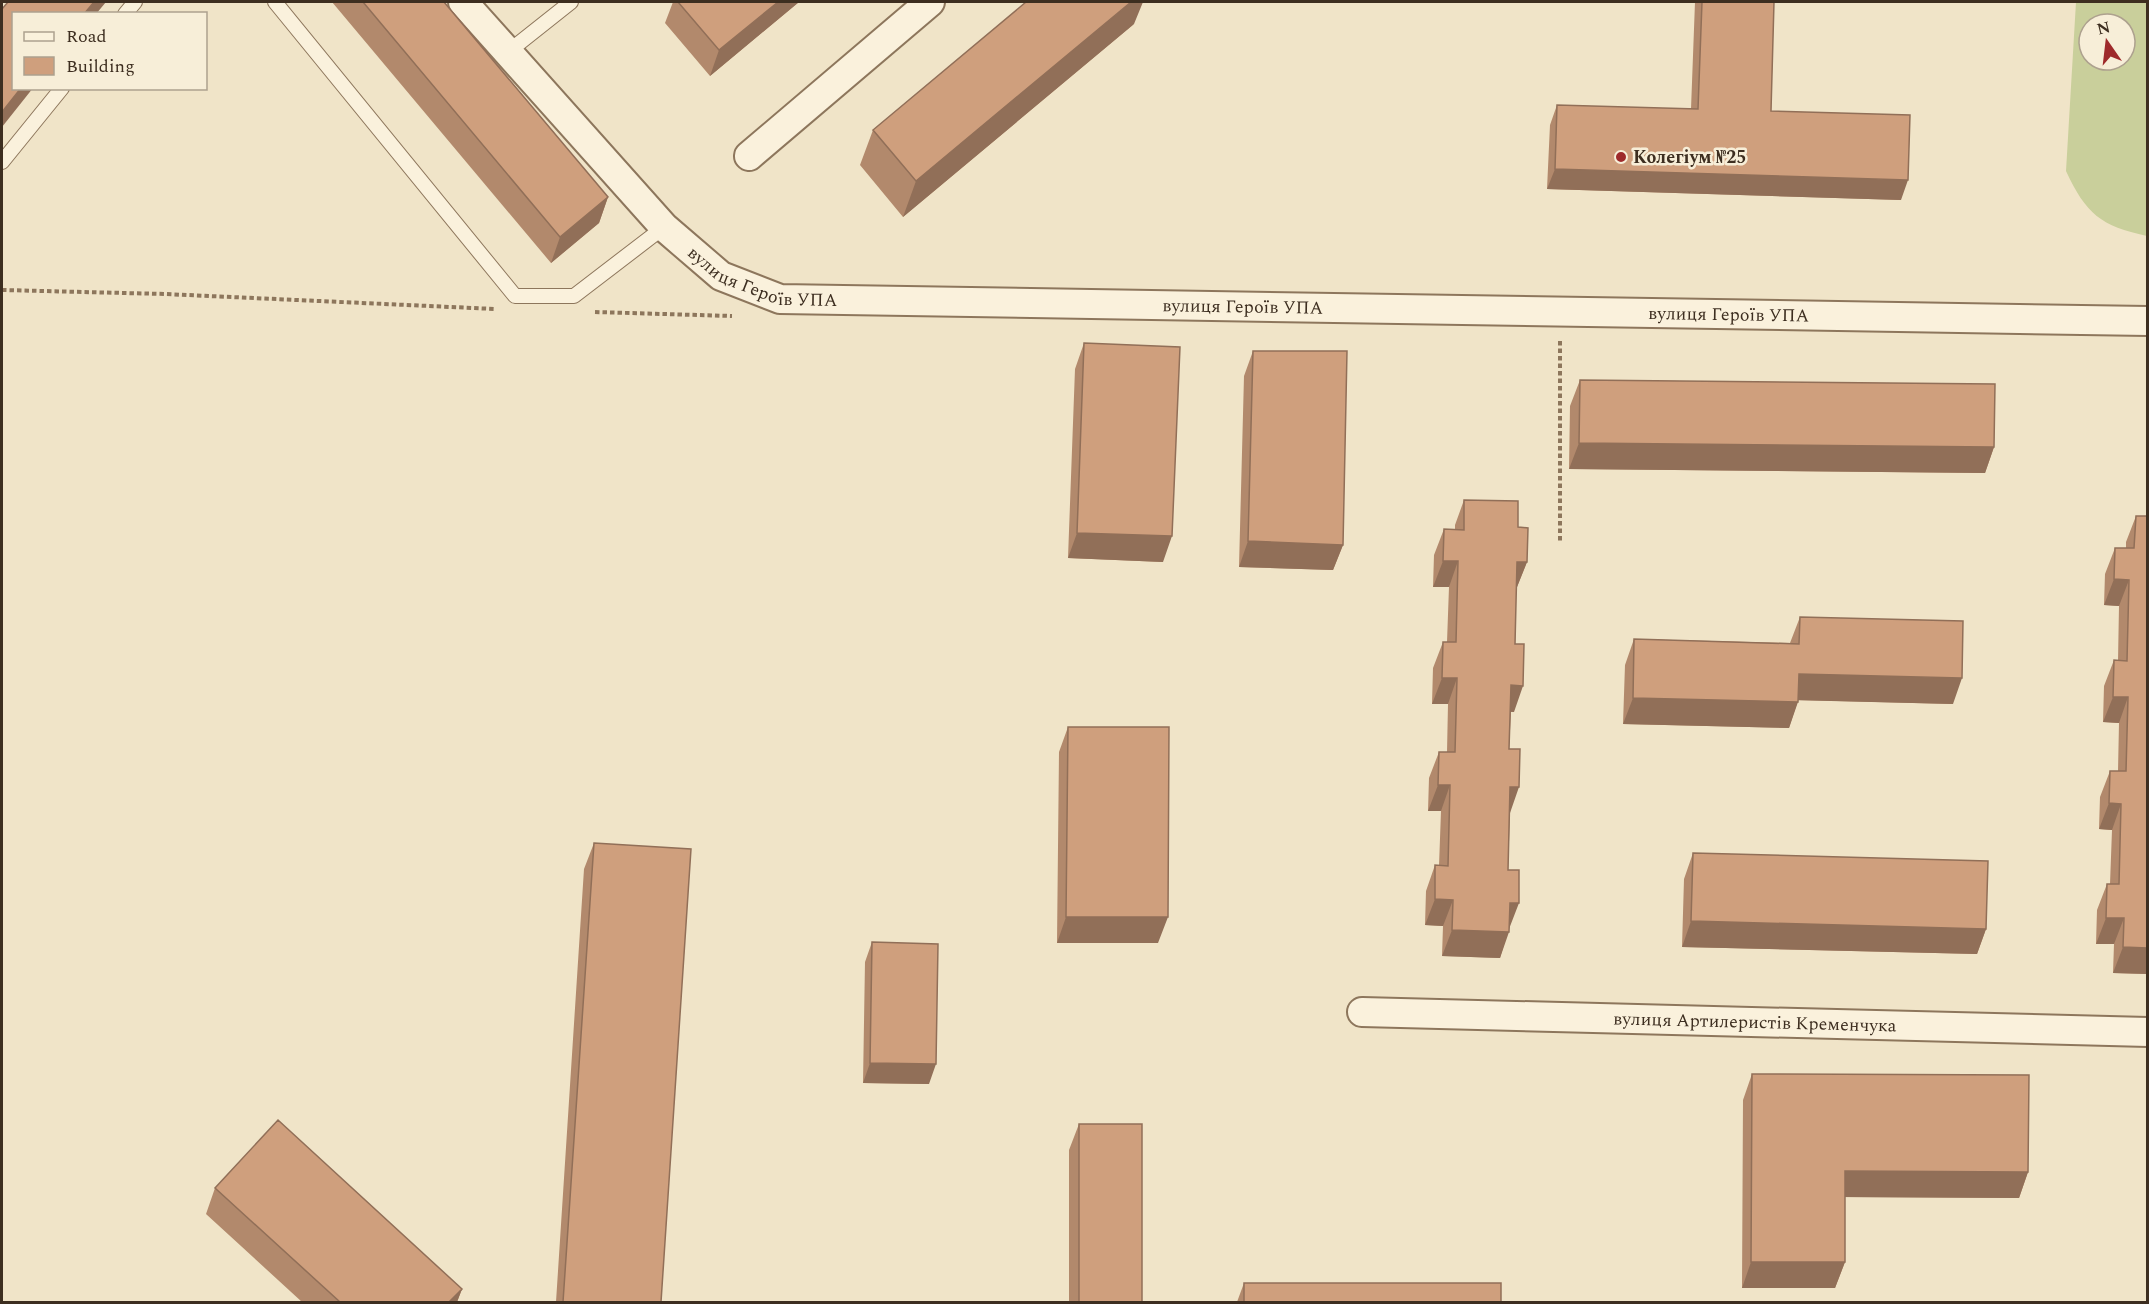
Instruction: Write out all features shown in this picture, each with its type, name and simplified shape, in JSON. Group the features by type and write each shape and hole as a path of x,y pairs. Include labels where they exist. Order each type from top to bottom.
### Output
{"street":[{"name":"вулиця Героїв УПА","path":"463,2 664,227 721,276 780,299 2148,321"},
{"path":"749,156 930,2"},
{"name":"вулиця Артилеристів Кременчука","path":"1362,1012 2148,1032"}],"lane":[{"path":"275,2 515,296 574,296 664,227"},
{"path":"508,52 571,2"},
{"path":"2,162 61,90"}],"path":[{"path":"2,290 165,294 513,310 515,296"},
{"path":"1560,338 1560,542"}],"green space":[{"path":"2076,2 2147,2 2147,236 2118,228 2097,216 2088,208 2066,171"}],"building":[{"path":"8,2 94,2 86,12 12,12 12,90 19,90 2,112 2,9"},
{"path":"363,2 444,2 608,197 560,237"},
{"path":"678,2 778,2 719,50"},
{"path":"1026,2 1131,2 916,181 873,130"},
{"path":"1702,2 1774,2 1771,111 1910,115 1908,180 1555,169 1557,105 1698,109"},
{"path":"1084,343 1180,347 1172,536 1077,533"},
{"path":"1253,351 1347,351 1343,545 1248,541"},
{"path":"1580,380 1995,384 1994,447 1579,443"},
{"path":"1464,500 1518,501 1518,527 1528,528 1527,562 1517,562 1515,644 1524,644 1523,686 1511,685 1509,749 1520,749 1519,787 1510,787 1508,870 1519,870 1519,903 1510,903 1509,932 1452,930 1453,900 1435,899 1435,865 1448,866 1450,785 1438,785 1439,752 1455,752 1457,678 1442,678 1443,642 1456,642 1458,561 1443,561 1444,529 1464,530"},
{"path":"2136,516 2148,516 2148,948 2123,947 2124,918 2106,918 2107,884 2119,884 2121,804 2109,803 2110,771 2126,771 2128,697 2113,697 2114,660 2127,661 2129,580 2114,579 2115,548 2134,548"},
{"path":"1800,617 1963,621 1962,678 1799,674 1798,702 1633,698 1634,639 1799,644"},
{"path":"1068,727 1169,727 1168,917 1066,917"},
{"path":"594,843 691,849 661,1302 563,1302"},
{"path":"1693,853 1988,861 1986,929 1691,921"},
{"path":"872,942 938,944 936,1064 870,1063"},
{"path":"1752,1074 2029,1075 2028,1172 1845,1171 1845,1262 1751,1262"},
{"path":"278,1120 462,1289 449,1302 340,1302 215,1188"},
{"path":"1079,1124 1142,1124 1142,1302 1079,1302"},
{"path":"1244,1283 1501,1283 1501,1302 1244,1302"}],"place":[{"name":"Колегіум №25","path":"1621,157"}]}
